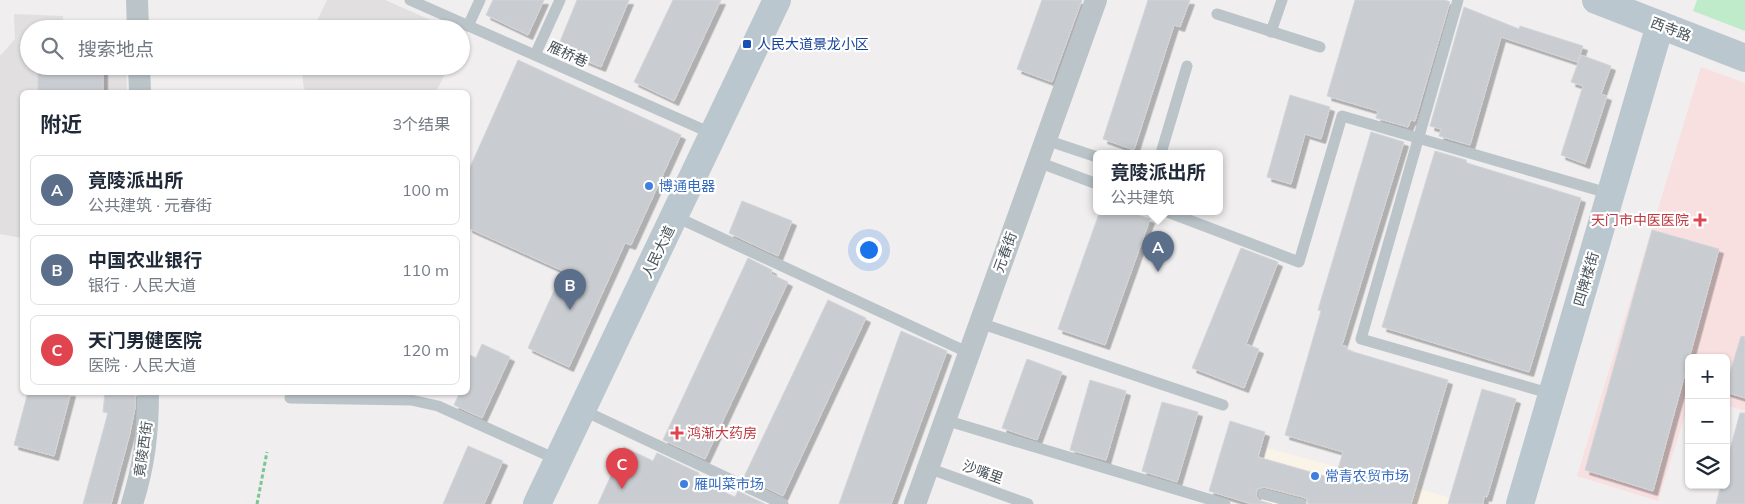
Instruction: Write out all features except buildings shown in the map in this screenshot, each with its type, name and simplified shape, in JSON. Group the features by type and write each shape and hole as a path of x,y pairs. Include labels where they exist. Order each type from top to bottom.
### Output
{"main road":[{"name":"人民大道","path":"537,504 777,0"},
{"name":"人民大道","path":"550,504 790,0"},
{"name":"西寺路","path":"1603,1 1745,58"},
{"name":"四牌楼街","path":"1520,504 1660,25"}],"street":[{"path":"137,0 138,20"},
{"name":"元春街","path":"915,504 1096,0"},
{"path":"139,75 140,90"},
{"name":"竟陵西街","path":"132,504 144,456 148,395"}],"lane":[{"name":"雁桥巷","path":"410,0 422,2 456,20"},
{"path":"470,22 480,0"},
{"path":"534,55 560,0"},
{"path":"1271,32 1282,0"},
{"path":"1458,0 1361,338 1552,394"},
{"path":"1217,14 1320,47"},
{"name":"雁桥巷","path":"470,27 714,135"},
{"path":"1162,150 1187,66"},
{"path":"1176,215 1299,262 1342,116 1610,194"},
{"path":"1046,140 1093,156"},
{"path":"1038,162 1093,183"},
{"path":"685,221 969,353"},
{"path":"980,323 1223,406"},
{"path":"290,398 368,396 411,400 438,406 558,460"},
{"path":"593,415 783,504"},
{"path":"945,420 1225,504"},
{"name":"沙嘴里","path":"928,468 1028,504"},
{"path":"1263,494 1301,504"}],"path":[{"path":"257,504 267,452"}],"shaded area":[{"path":"327,0 385,0 431,20 317,20"},
{"path":"14,14 63,16 63,20 20,20 20,75 126,75 127,90 20,90 20,238 0,234 0,56 15,39"},
{"name":"天门市中医医院","path":"1701,67 1745,83 1745,411 1730,406 1730,354 1685,354 1685,415 1658,501 1577,476"},
{"path":"302,75 444,75 437,90 304,89"},
{"name":"常青农贸市场","path":"1267,448 1474,504 1252,504"}],"green space":[{"path":"1697,0 1745,0 1745,31 1693,11"}],"place":[{"name":"人民大道景龙小区","path":"747,44"},
{"name":"博通电器","path":"649,186"},
{"name":"天门市中医医院","path":"1700,220"},
{"name":"竟陵派出所","path":"1158,272"},
{"name":"中国农业银行","path":"570,310"},
{"name":"鸿渐大药房","path":"677,433"},
{"name":"常青农贸市场","path":"1315,476"},
{"name":"雁叫菜市场","path":"684,484"},
{"name":"天门男健医院","path":"622,489"}]}
